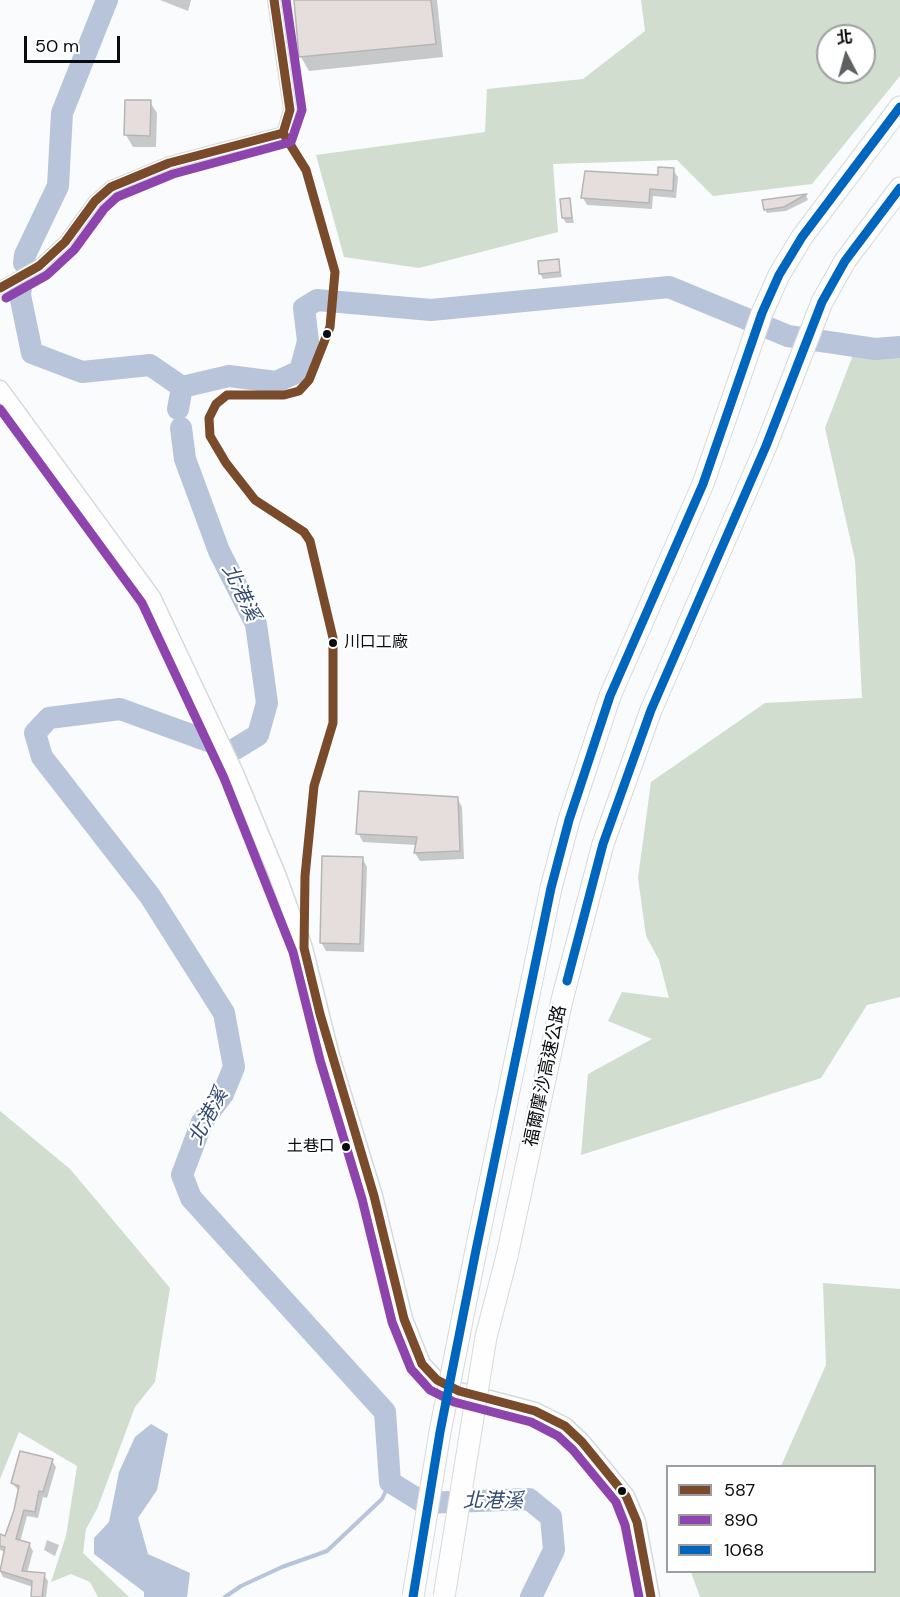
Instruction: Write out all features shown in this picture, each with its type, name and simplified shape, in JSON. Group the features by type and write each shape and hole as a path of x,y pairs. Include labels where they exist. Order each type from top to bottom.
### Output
{"highway":[{"name":"福爾摩沙高速公路","path":"413,1597 440,1432 476,1250 551,888 569,820 610,696 703,483 762,313 779,275 802,237 900,107"},
{"name":"福爾摩沙高速公路","path":"444,1597 486,1337 507,1256 562,1000 603,844 651,710 766,446 822,302 845,261 900,188"}],"street":[{"path":"0,288 39,266 65,242 95,201 111,187 169,163 283,133 290,110 274,0"},
{"path":"0,389 152,597 235,774 277,874 304,948 331,1056 374,1196 414,1350 422,1364 437,1380 459,1391 535,1411 565,1426 582,1442 626,1496 637,1522 651,1597"}],"green space":[{"path":"641,0 900,0 900,76 812,184 713,196 677,160 553,164 558,232 419,268 344,257 316,155 485,132 487,89 583,79 645,31"},
{"path":"858,342 900,344 900,997 867,1005 821,1078 581,1155 588,1074 652,1039 608,1021 622,992 669,998 659,960 646,936 638,878 651,782 765,703 862,698 855,560 825,428"},
{"path":"0,1111 70,1169 170,1288 155,1382 135,1407 97,1509 86,1529 83,1553 129,1597 98,1597 90,1582 71,1574 51,1582 66,1536 77,1466 19,1432 0,1479"},
{"path":"823,1283 900,1289 900,1597 700,1597 691,1573 876,1573 876,1465 781,1465 826,1365"}],"water":[{"path":"151,1424 168,1434 157,1490 138,1518 148,1554 190,1573 187,1597 144,1597 144,1592 94,1554 94,1538 109,1522 119,1472 135,1437"}],"building":[{"path":"294,0 431,0 436,44 299,57"},
{"path":"125,100 151,100 150,136 124,135"},
{"path":"658,167 674,168 673,191 650,189 649,203 581,198 585,171 658,175"},
{"path":"807,194 784,207 764,210 762,200"},
{"path":"570,198 572,218 562,218 560,199"},
{"path":"559,259 560,272 539,274 538,261"},
{"path":"359,791 458,797 460,851 414,853 417,837 356,834"},
{"path":"322,856 363,857 360,944 320,943"},
{"path":"20,1451 53,1459 43,1492 39,1491 35,1512 24,1510 16,1539 30,1543 22,1571 45,1573 42,1597 31,1597 32,1581 0,1571 5,1547 0,1546 0,1534 5,1536 14,1510 19,1486 11,1483"}],"waterway":[{"name":"北港溪","path":"24,263 25,255 58,186 62,113 107,0"},
{"name":"北港溪","path":"21,287 20,295 32,353 82,372 150,365 182,387 178,409"},
{"path":"182,387 229,376 276,382 300,371 308,341 304,308 317,300 431,310 669,287 788,336 875,349 900,347"},
{"name":"北港溪","path":"181,428 185,459 219,551 256,624 267,703 258,735 235,749"},
{"name":"北港溪","path":"208,741 120,709 49,718 35,733 42,757 150,896 224,1013 234,1067 223,1094 202,1122 182,1175 191,1198 385,1412 390,1482 424,1503 529,1499 551,1517 554,1550 531,1597"},
{"path":"225,1597 241,1586 282,1567 327,1551 382,1499 390,1482"}],"transit line":[{"name":"587","path":"0,288 39,266 65,242 95,201 111,187 169,163 283,133 290,110 274,0"},
{"name":"890","path":"6,298 47,275 74,250 104,209 117,197 173,174 291,142 302,110 286,0"},
{"name":"1068","path":"413,1597 440,1432 476,1250 551,888 569,820 610,696 703,484 762,313 779,275 802,237 900,107"},
{"name":"587","path":"283,133 306,170 335,272 330,327 309,380 299,391 284,395 227,395 216,404 209,418 210,436 226,463 255,500 304,532 310,541 333,638 333,723 314,786 305,876 304,948 320,1014 374,1196 404,1319 422,1364 437,1380 459,1391 535,1411 565,1426 582,1442 626,1496 637,1522 651,1597"},
{"name":"1068","path":"567,981 603,844 651,710 766,446 822,302 845,261 900,188"},
{"name":"890","path":"0,409 142,603 224,778 293,952 320,1060 362,1199 392,1322 411,1369 430,1390 454,1402 531,1422 558,1436 573,1450 616,1502 625,1525 639,1597"}],"place":[{"name":"川口工廠","path":"333,643"},
{"name":"土巷口","path":"346,1147"}]}
